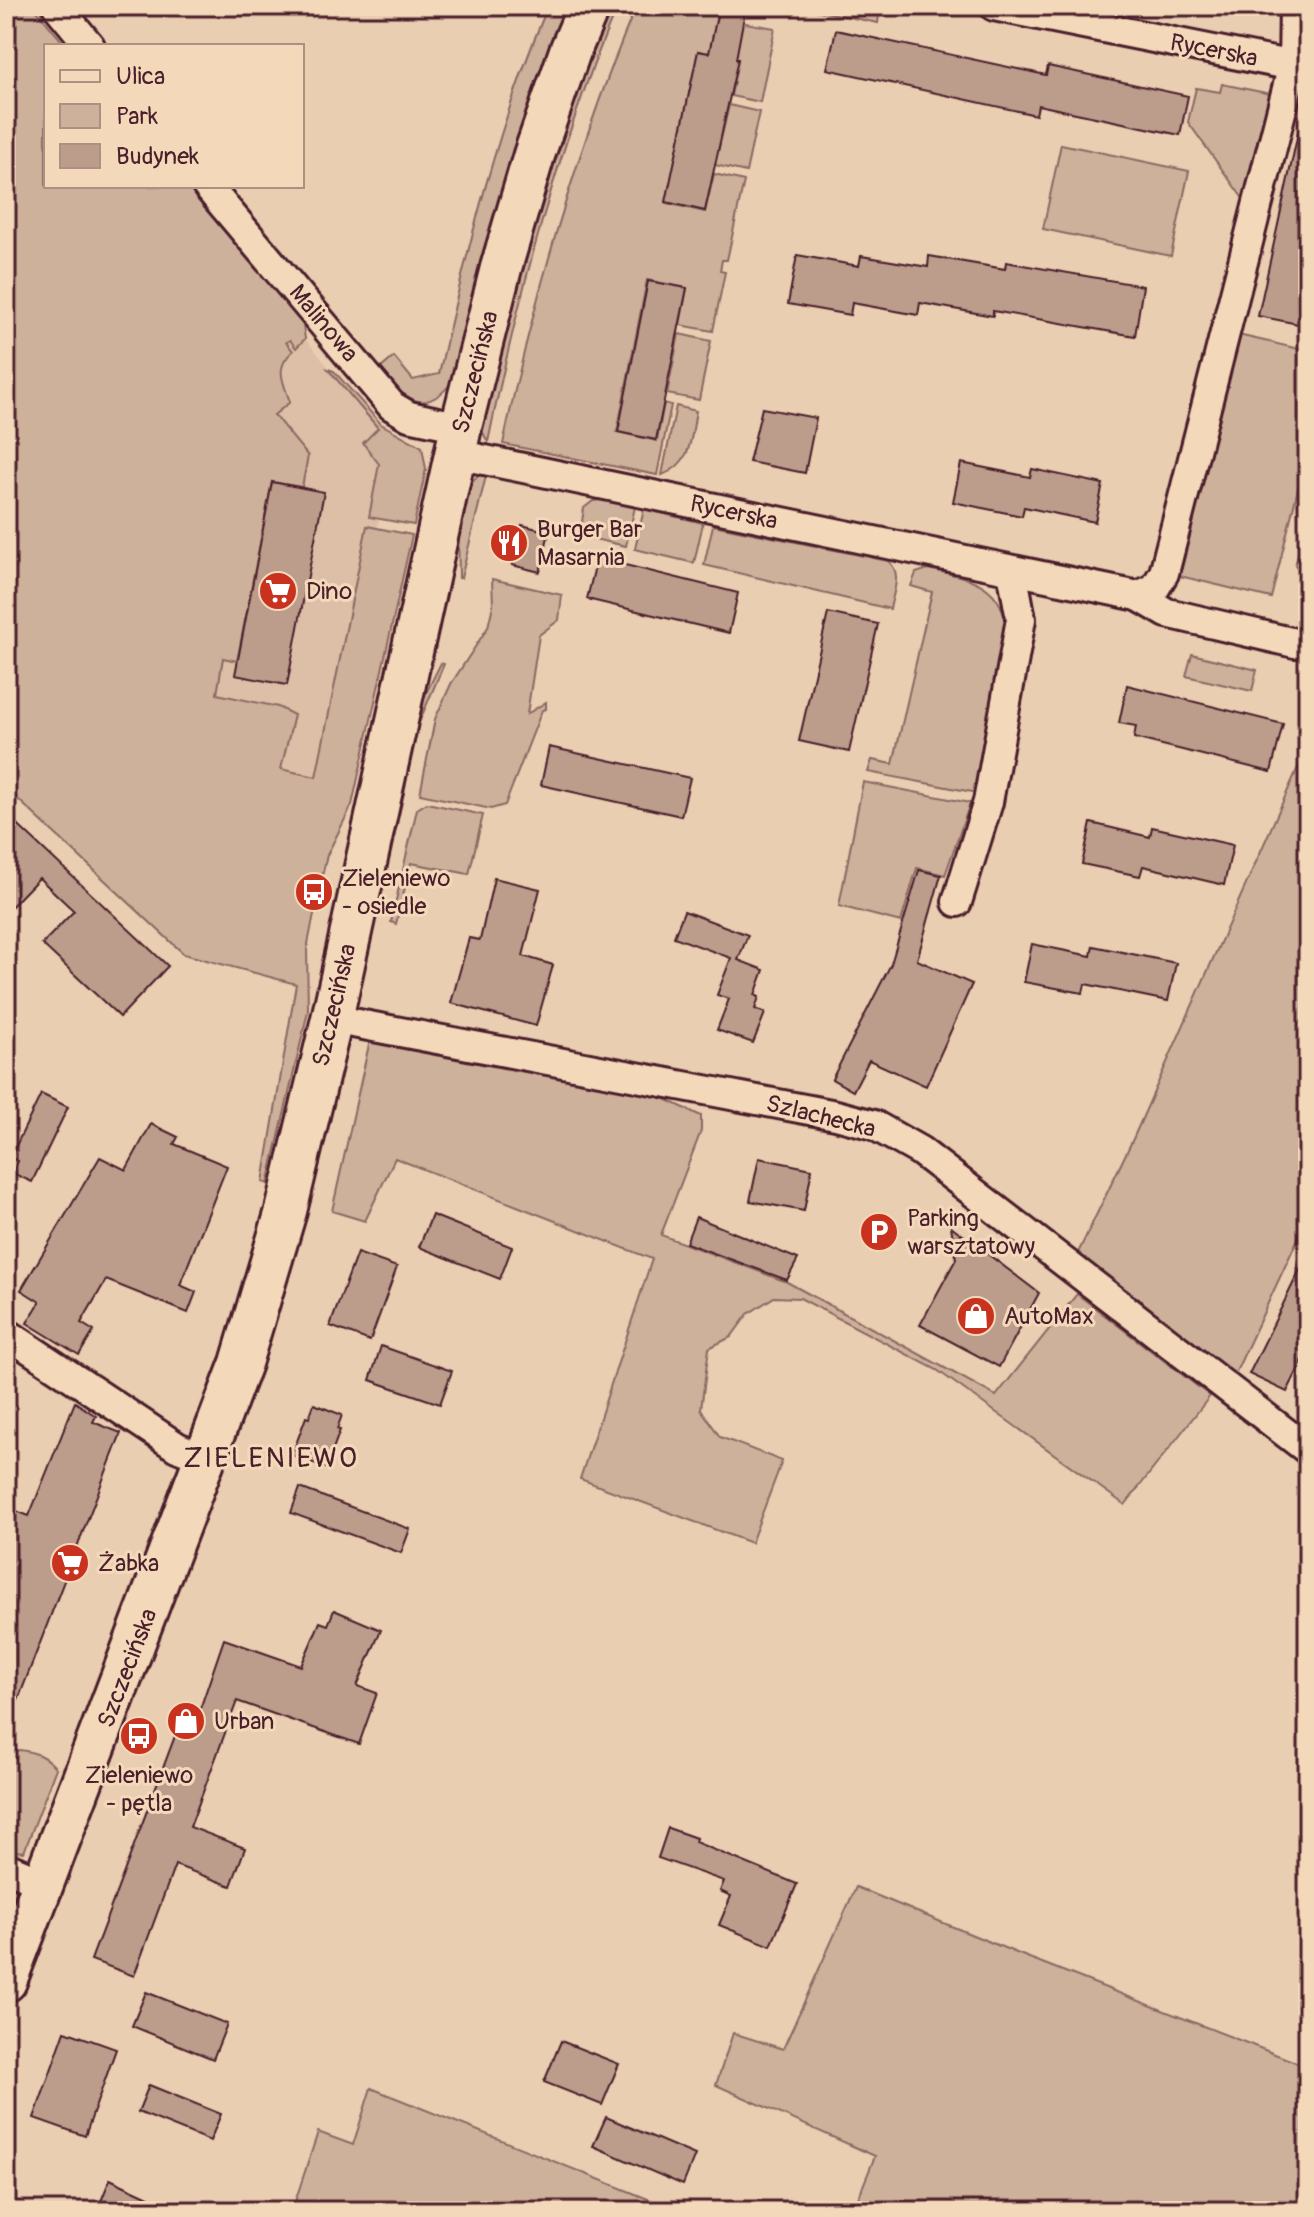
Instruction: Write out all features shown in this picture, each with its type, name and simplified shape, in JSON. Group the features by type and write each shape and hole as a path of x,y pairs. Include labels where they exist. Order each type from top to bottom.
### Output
{"street":[{"path":"57,6 88,44"},
{"name":"Szczecińska","path":"6,1981 241,1363 286,1211 332,1019 458,440 501,268 534,155 589,6"},
{"name":"Rycerska","path":"994,6 1300,67 1164,573 1155,588 1138,596"},
{"path":"1294,6 1300,67"},
{"name":"Malinowa","path":"209,188 392,406 458,440"},
{"name":"Rycerska","path":"458,440 1012,571 1138,596 1167,613 1295,643"},
{"path":"957,902 988,802 1021,619 1012,571"},
{"name":"Szlachecka","path":"332,1019 836,1115 874,1125 920,1151 1308,1450"},
{"path":"6,1333 177,1447 206,1459"},
{"path":"6,1867 44,1883"}],"shaded area":[{"path":"287,317 383,433 391,470 316,780 200,757"}],"green space":[{"path":"6,6 33,6 64,44 44,44 44,188 190,188 302,318 305,339 296,348 290,340 286,342 293,351 282,369 290,402 274,415 308,456 302,487 272,482 237,661 223,658 217,694 278,707 294,715 281,769 316,777 367,526 412,535 352,805 327,855 321,881 314,880 310,897 317,899 307,949 308,1011 268,1184 263,1182 296,984 184,954 6,788"},
{"path":"548,6 573,6 456,377 435,398 416,401 399,390 380,369 394,357 413,380 439,374 499,141"},
{"path":"605,6 617,6 576,113 542,221 488,442 480,427 513,274"},
{"path":"636,6 718,6 716,18 775,28 760,102 731,96 738,59 698,51 666,203 705,212 714,174 744,181 727,260 722,260 720,271 725,272 713,331 680,325 687,288 647,280 617,432 657,441 664,403 671,405 657,475 503,444 559,222 595,113"},
{"path":"810,6 839,6 879,15 878,23 810,9"},
{"path":"1222,84 1276,95 1249,207 1188,122 1196,88 1220,92"},
{"path":"729,105 759,112 746,172 715,165"},
{"path":"1061,144 1189,171 1171,256 1043,229"},
{"path":"679,334 711,341 699,400 667,394"},
{"path":"1238,335 1308,351 1308,448 1271,598 1180,576"},
{"path":"328,369 334,371 381,424 422,447 426,469 414,525 369,517 379,464 363,443 378,428"},
{"path":"676,406 696,411 691,440 685,457 662,475"},
{"path":"478,476 486,476 459,578 461,508 464,495"},
{"path":"593,501 635,507 626,546 580,536 584,508"},
{"path":"644,509 703,523 694,563 635,549"},
{"path":"1308,515 1308,569 1295,566"},
{"path":"713,525 888,561 896,577 890,609 704,565"},
{"path":"928,569 981,584 998,601 1004,614 1007,630 978,793 868,772 872,760 893,764 932,592 911,586 916,573"},
{"path":"492,579 562,595 559,620 539,635 527,714 546,702 546,709 542,710 505,805 491,809 420,794 435,719 451,684 488,627 493,605"},
{"path":"1192,654 1257,670 1252,691 1186,676"},
{"path":"441,663 444,664 418,725 403,796 400,798 417,711"},
{"path":"1308,745 1308,1217 1234,1376 1076,1257 1133,1139"},
{"path":"863,782 970,803 945,875 917,868 901,922 839,906"},
{"path":"427,803 483,815 469,874 411,863 396,924 391,922 417,809"},
{"path":"370,1040 661,1097 701,1116 701,1131 661,1235 787,1282 996,1396 1077,1294 1210,1396 1125,1505 937,1370 800,1298 774,1297 748,1314 731,1337 709,1348 701,1409 720,1437 782,1461 751,1543 580,1479 652,1259 395,1158 365,1221 332,1211"},
{"path":"20,1750 40,1755 56,1768 24,1852 6,1850 6,1752"},
{"path":"856,1887 1308,2067 1308,2211 853,2211 875,2156 716,2085 733,2033 783,2049"},
{"path":"371,2088 678,2211 292,2211 318,2132 353,2145"}],"building":[{"path":"719,6 746,6 738,59 705,211 666,202 698,51 709,53"},
{"path":"836,30 1046,75 1048,66 1188,96 1180,135 1038,105 1036,115 827,69"},
{"path":"1298,133 1308,134 1308,326 1258,316"},
{"path":"797,255 859,266 861,256 928,267 929,256 1005,269 1006,262 1143,286 1135,336 993,311 993,316 920,303 918,315 852,303 850,315 788,304"},
{"path":"648,281 687,288 656,440 618,432"},
{"path":"762,408 816,418 805,473 749,462"},
{"path":"961,463 1030,477 1032,469 1103,484 1095,522 1024,507 1022,516 953,502"},
{"name":"Dino","path":"272,482 324,492 287,685 235,675"},
{"path":"522,525 549,532 540,572 512,565"},
{"path":"597,558 738,593 729,633 587,599"},
{"path":"828,613 878,624 849,752 799,741"},
{"path":"1127,685 1283,724 1271,772 1134,738 1136,726 1119,723"},
{"path":"549,747 690,778 681,816 541,785"},
{"path":"6,814 168,966 120,1017 42,944 74,911 39,878 6,912"},
{"path":"1091,823 1150,837 1152,827 1233,845 1224,885 1143,866 1140,876 1082,864"},
{"path":"919,870 941,875 917,960 972,984 926,1086 869,1060 853,1091 832,1079 891,964"},
{"path":"494,878 540,889 523,956 553,965 536,1026 451,1003 469,938 480,940"},
{"path":"684,911 748,935 738,960 764,970 755,995 759,997 755,1009 765,1013 753,1043 717,1030 729,999 717,995 731,958 674,937"},
{"path":"1032,944 1091,956 1093,946 1176,963 1168,1001 1085,984 1083,993 1024,982"},
{"path":"41,1094 68,1107 32,1182 12,1173 18,1161 10,1158"},
{"path":"151,1124 178,1137 174,1144 227,1166 180,1285 196,1292 188,1313 106,1280 81,1323 94,1331 79,1355 27,1323 40,1302 21,1290 100,1157 126,1170"},
{"path":"759,1158 812,1169 804,1211 750,1201"},
{"path":"432,1215 512,1247 500,1279 419,1247"},
{"path":"696,1217 798,1259 787,1280 686,1243"},
{"name":"AutoMax","path":"951,1226 1039,1293 999,1367 920,1325 956,1259"},
{"path":"357,1253 397,1267 370,1341 330,1326"},
{"path":"1308,1253 1308,1350 1287,1392 1249,1374"},
{"path":"381,1346 452,1371 440,1404 370,1380"},
{"path":"75,1402 96,1416 93,1422 121,1433 6,1726 6,1507 29,1516"},
{"path":"314,1404 342,1415 337,1429 340,1430 326,1468 292,1455"},
{"path":"300,1488 410,1529 401,1553 291,1513"},
{"path":"334,1610 381,1630 357,1686 377,1693 359,1744 237,1701 190,1827 245,1848 231,1886 175,1865 134,1976 91,1960 187,1704 200,1709 224,1639 301,1666 320,1622 328,1625"},
{"path":"668,1828 797,1884 771,1946 719,1925 731,1896 720,1891 724,1881 658,1858"},
{"path":"146,1992 227,2024 213,2059 132,2026"},
{"path":"65,2031 116,2049 85,2136 34,2118"},
{"path":"561,2041 619,2064 602,2105 544,2082"},
{"path":"149,2085 221,2114 210,2141 138,2112"},
{"path":"606,2117 695,2155 683,2185 593,2146"},
{"path":"110,2179 129,2188 179,2211 97,2211"}],"place":[{"name":"Burger Bar Masarnia","path":"509,543"},
{"name":"Dino","path":"278,591"},
{"name":"Zieleniewo - osiedle","path":"314,892"},
{"name":"Parking warsztatowy","path":"879,1232"},
{"name":"AutoMax","path":"976,1316"},
{"name":"Żabka","path":"70,1563"},
{"name":"Urban","path":"186,1721"},
{"name":"Zieleniewo - pętla","path":"139,1736"}],"district":[{"name":"ZIELENIEWO","path":"271,1457"}]}
